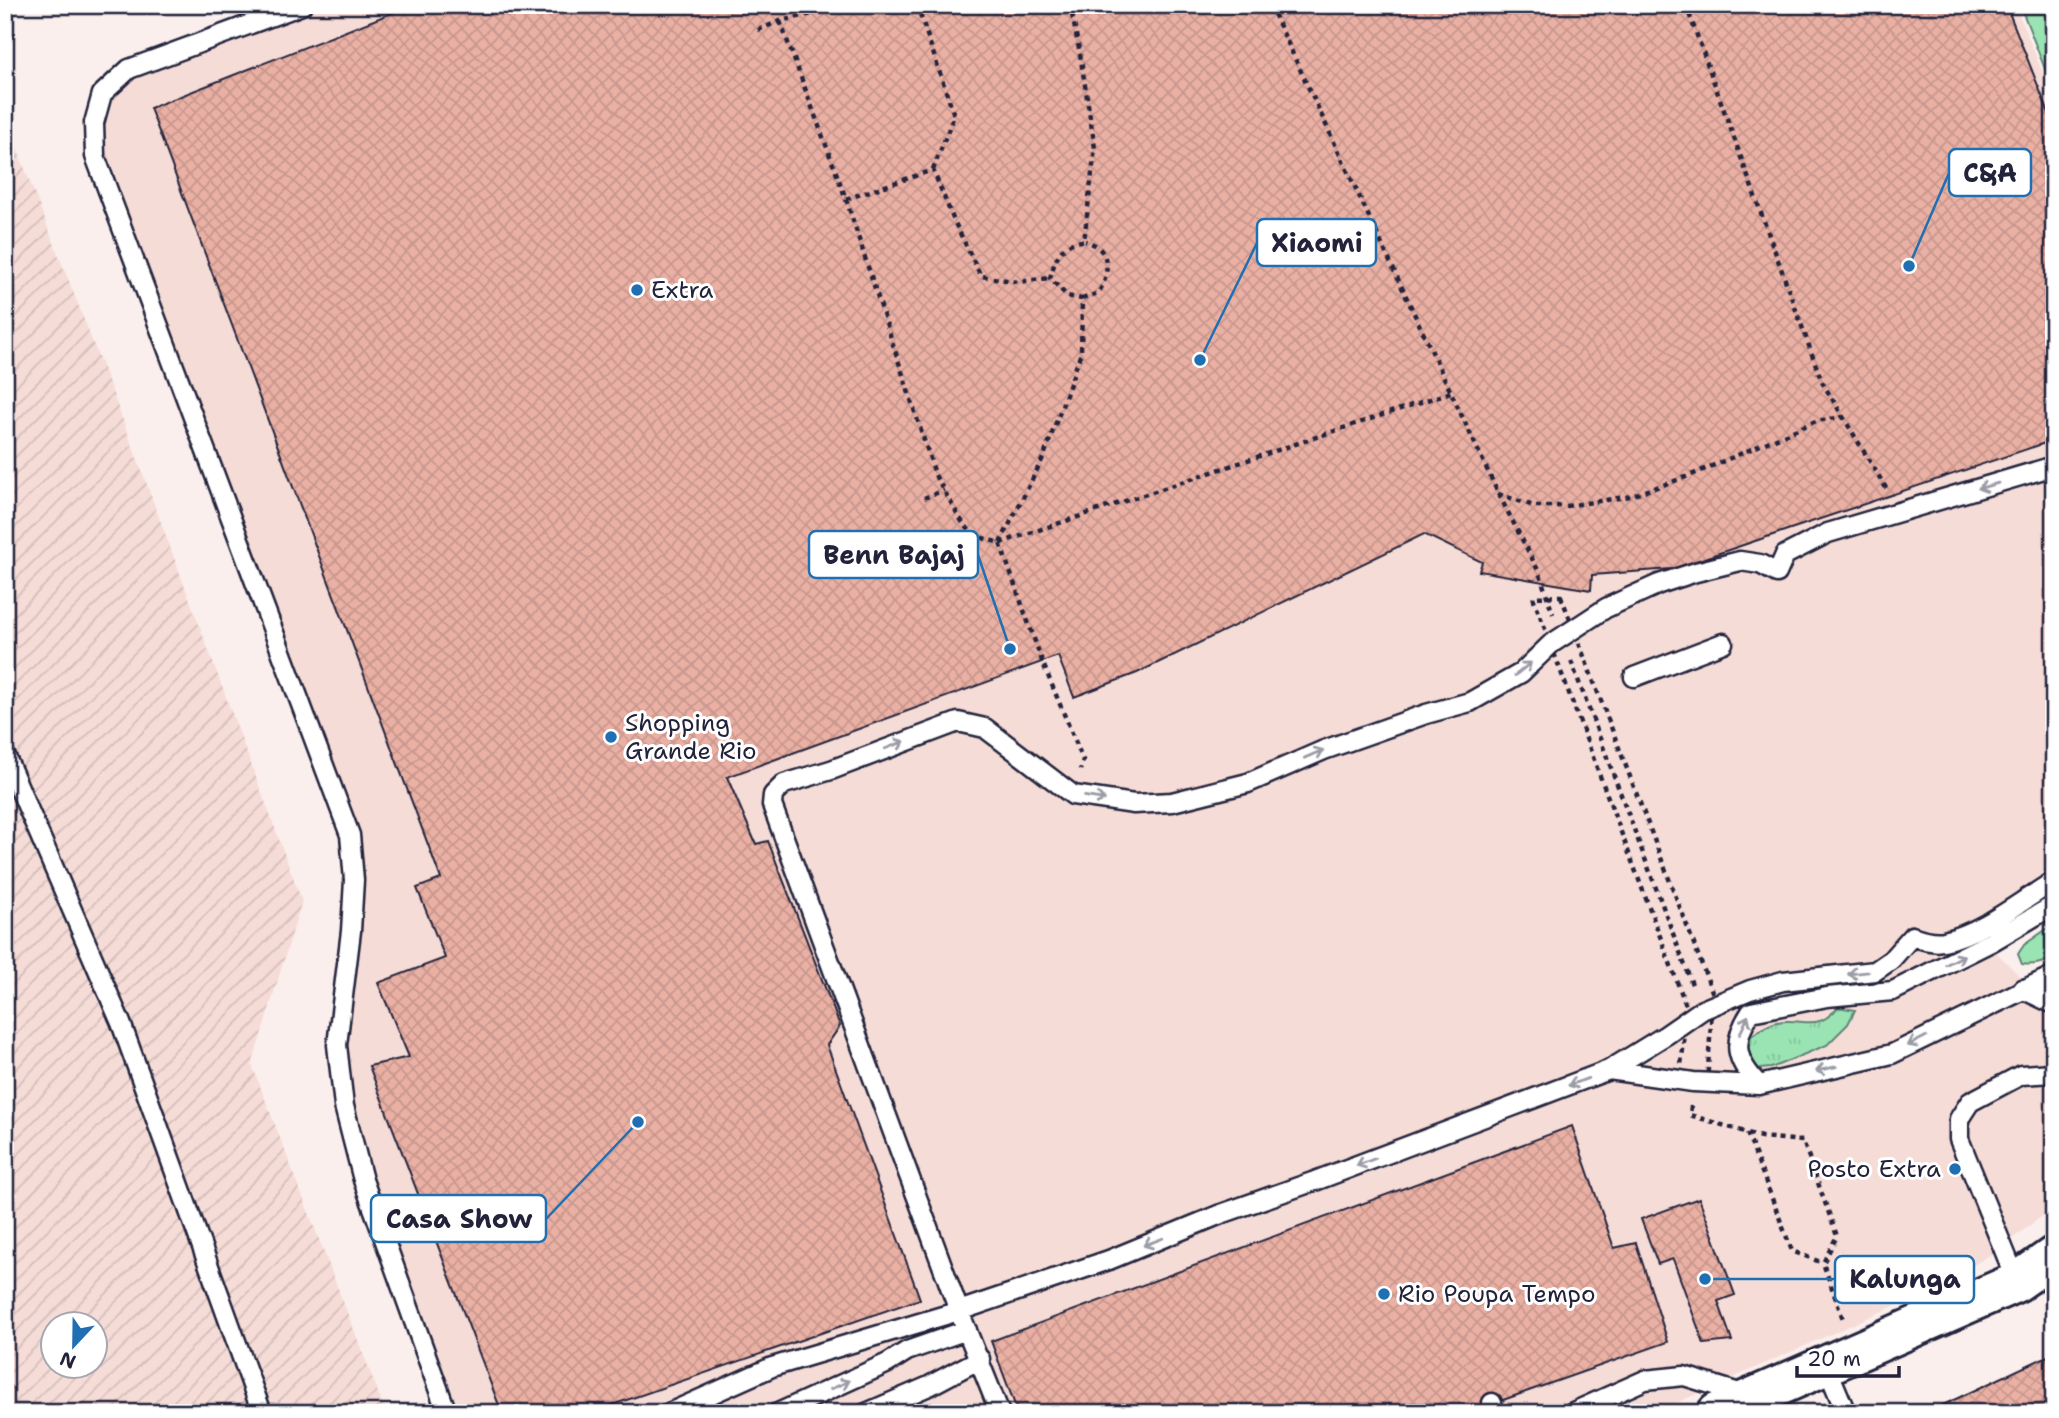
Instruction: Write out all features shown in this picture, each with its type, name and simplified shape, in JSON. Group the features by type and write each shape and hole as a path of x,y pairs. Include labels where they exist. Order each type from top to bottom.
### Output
{"main road":[{"path":"1717,1413 2017,1282 2054,1256"}],"lane":[{"path":"302,5 129,69 102,94 94,123 94,156 350,835 354,880 351,931 337,1045 344,1106 363,1180 447,1413"},
{"path":"1000,1413 959,1311 772,805 773,795 784,784 831,770 958,722 985,728 1073,794 1134,804 1172,802 1248,783 1324,750 1426,714 1470,702 1521,673 1563,637 1606,608 1659,584 1740,561 1760,564 1777,573 1785,555 1828,533 2054,466"},
{"path":"1634,677 1723,643"},
{"path":"5,755 121,1023 262,1413"},
{"path":"669,1413 772,1367 959,1311 1109,1260 1221,1214 1609,1070 1700,1012 1750,990 1783,981 1875,971 1891,960 1912,936 1928,942 1945,941 1981,926 2054,881"},
{"path":"1759,1085 1743,1069 1738,1044 1742,1026 1751,1012 1828,997 1893,991 1991,942 2054,905"},
{"path":"1609,1070 1693,1081 1759,1085 1892,1054 2054,975"},
{"path":"2022,989 2054,1004"},
{"path":"2017,1282 1959,1139 1959,1119 1970,1102 2021,1075 2054,1073"},
{"path":"778,1413 888,1363 907,1351 967,1330"},
{"path":"866,1413 929,1386 979,1359"},
{"path":"1840,1359 1846,1413"},
{"path":"1571,1413 1645,1380 1685,1376 1753,1397"}],"path":[{"path":"758,30 780,21 853,5"},
{"path":"917,5 954,115 933,170 954,221 981,276 1018,282 1050,278"},
{"path":"1070,5 1095,148 1084,241"},
{"path":"1270,5 1498,494 1539,572 1546,596 1713,994 1700,1012 1693,1081"},
{"path":"1686,5 1822,382 1902,510"},
{"path":"780,21 846,198 936,477 973,535 1000,543 1451,391"},
{"path":"846,198 933,170"},
{"path":"1073,242 1091,242 1105,256 1107,269 1098,293 1082,299 1067,296 1050,278 1056,257 1064,246 1073,242"},
{"path":"1073,794 1083,760 1042,661 1000,543 1044,456 1081,353 1082,299"},
{"path":"1498,494 1534,506 1567,506 1630,496 1702,471 1816,421 1843,417"},
{"path":"923,498 944,490"},
{"path":"1693,1081 1700,1012 1563,637 1533,597 1561,596 1563,637 1688,1011 1700,1012"},
{"path":"1691,1104 1690,1115 1761,1137 1803,1141 1837,1236 1823,1263 1840,1359"},
{"path":"1747,1133 1792,1251 1823,1263"}],"shaded area":[{"path":"326,5 2015,5 2054,100 2054,916 1995,951 2054,1010 2054,1199 2045,1214 1995,1252 1939,1286 1654,1413 455,1413 370,1181 344,1055 356,835 100,148 103,107 141,71"},
{"path":"5,118 112,391 302,901 252,1065 386,1413 5,1413"}],"green space":[{"path":"2020,5 2054,5 2054,92"},
{"path":"2054,924 2054,957 2038,964 2022,964 2018,954 2024,945"},
{"path":"1838,1007 1855,1010 1848,1024 1827,1045 1771,1068 1759,1069 1749,1064 1745,1047 1748,1038 1762,1028 1786,1021 1816,1022 1823,1020"}],"building":[{"name":"Shopping Grande Rio","path":"412,5 2006,5 2054,126 2054,440 1672,569 1592,575 1591,590 1479,571 1482,562 1424,534 1137,673 1074,697 1058,656 727,777 756,844 768,841 840,1026 827,1045 920,1299 589,1413 502,1413 369,1066 409,1057 378,983 445,958 417,888 441,879 150,108"},
{"name":"Rio Poupa Tempo","path":"1572,1126 1614,1248 1636,1243 1668,1342 1466,1413 1018,1413 991,1341"},
{"path":"1699,1198 1735,1295 1718,1301 1732,1341 1704,1344 1673,1259 1658,1264 1641,1219"},
{"path":"2054,1353 2054,1413 1926,1413"}],"place":[{"name":"C&A","path":"1909,266"},
{"name":"Extra","path":"637,290"},
{"name":"Xiaomi","path":"1200,360"},
{"name":"Benn Bajaj","path":"1010,649"},
{"name":"Shopping Grande Rio","path":"611,737"},
{"name":"Casa Show","path":"638,1122"},
{"name":"Posto Extra","path":"1955,1169"},
{"name":"Kalunga","path":"1705,1279"},
{"name":"Rio Poupa Tempo","path":"1384,1294"}]}
